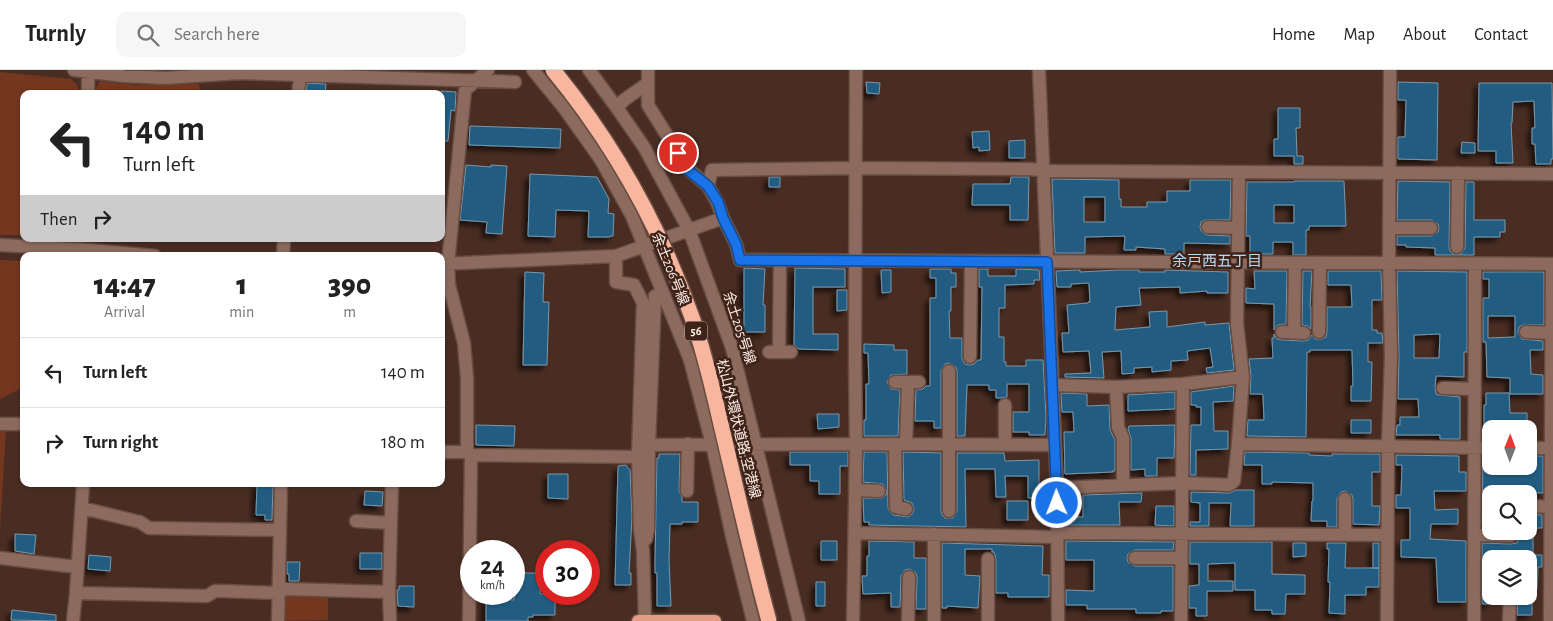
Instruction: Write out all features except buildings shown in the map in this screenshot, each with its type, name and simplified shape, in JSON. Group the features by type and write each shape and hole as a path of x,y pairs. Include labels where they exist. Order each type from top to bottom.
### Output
{"highway":[{"name":"松山外環状道路;空港線","path":"553,70 573,94 606,141 635,191 658,235 693,320 708,369 769,621"}],"main road":[{"path":"643,621 715,621"}],"street":[{"path":"74,70 166,74 240,73 515,82"},
{"path":"445,256 465,90 488,70"},
{"name":"余土206号線","path":"533,70 564,108 601,160 632,216 690,360 712,444 753,621"},
{"name":"余土205号線","path":"588,70 644,147 689,230 732,348 799,621"},
{"path":"853,621 856,534 856,70"},
{"path":"1039,70 1057,488 1058,621"},
{"path":"1387,621 1388,446 1391,356 1389,263 1390,70"},
{"path":"88,71 88,90"},
{"path":"298,90 300,76"},
{"path":"617,108 648,76"},
{"path":"648,76 648,105 688,170 708,186 718,202 723,218 736,244 740,260 1553,264 1550,621"},
{"path":"708,186 712,170 855,168 1553,174"},
{"path":"1057,488 1182,483 1229,485 1234,481 1243,377 1237,324 1239,172"},
{"path":"1457,247 1458,173"},
{"path":"445,264 616,256 723,218"},
{"path":"1208,227 1238,228"},
{"path":"1389,228 1431,228"},
{"path":"0,245 89,248 122,252"},
{"path":"616,256 616,282 634,285 643,303 640,528 643,551 643,621"},
{"path":"779,352 780,261"},
{"path":"970,357 971,262"},
{"path":"1293,332 1294,263"},
{"path":"1319,332 1320,263"},
{"path":"1474,621 1476,264"},
{"path":"445,268 464,343 467,378 469,621"},
{"path":"642,449 655,296"},
{"path":"1526,332 1552,332"},
{"path":"949,371 944,385 948,445 949,511"},
{"path":"1052,385 1116,387 1182,384 1243,377"},
{"path":"906,509 896,507 907,382"},
{"path":"1181,621 1182,384"},
{"path":"1116,387 1118,427 1123,438 1123,485"},
{"path":"1443,388 1475,389"},
{"path":"1005,405 1005,445"},
{"path":"0,424 20,424"},
{"path":"687,491 688,444"},
{"path":"445,452 469,454 642,449 688,444 1055,445"},
{"path":"1238,444 1482,448"},
{"path":"1538,448 1552,448"},
{"path":"72,621 76,593 83,487"},
{"path":"278,621 281,487"},
{"path":"390,621 392,487"},
{"path":"856,490 879,491"},
{"path":"1344,499 1344,535"},
{"path":"1537,506 1550,507"},
{"path":"82,508 140,522 149,528 280,530"},
{"path":"356,522 391,523"},
{"path":"856,534 1387,536"},
{"path":"934,534 934,621"},
{"path":"1475,535 1482,535"},
{"path":"0,558 77,567"},
{"path":"1135,558 1181,558"},
{"path":"988,559 988,621"},
{"path":"908,621 909,577"},
{"path":"76,593 208,596 215,591 278,593 284,590 389,592"},
{"path":"1509,621 1510,605"}],"shaded area":[{"path":"0,72 71,79 78,86 78,90 20,90 20,235 0,235"},
{"path":"100,81 135,85 199,84 200,90 95,90"},
{"path":"0,260 20,261 20,389 0,399"},
{"path":"6,429 0,531 0,430"},
{"path":"328,594 328,620 279,621 281,595"}],"district":[{"name":"余戸西五丁目","path":"1217,261"}],"route":[{"path":"678,153 688,170 708,186 718,202 723,218 736,244 740,260 1047,262 1057,503"}]}
